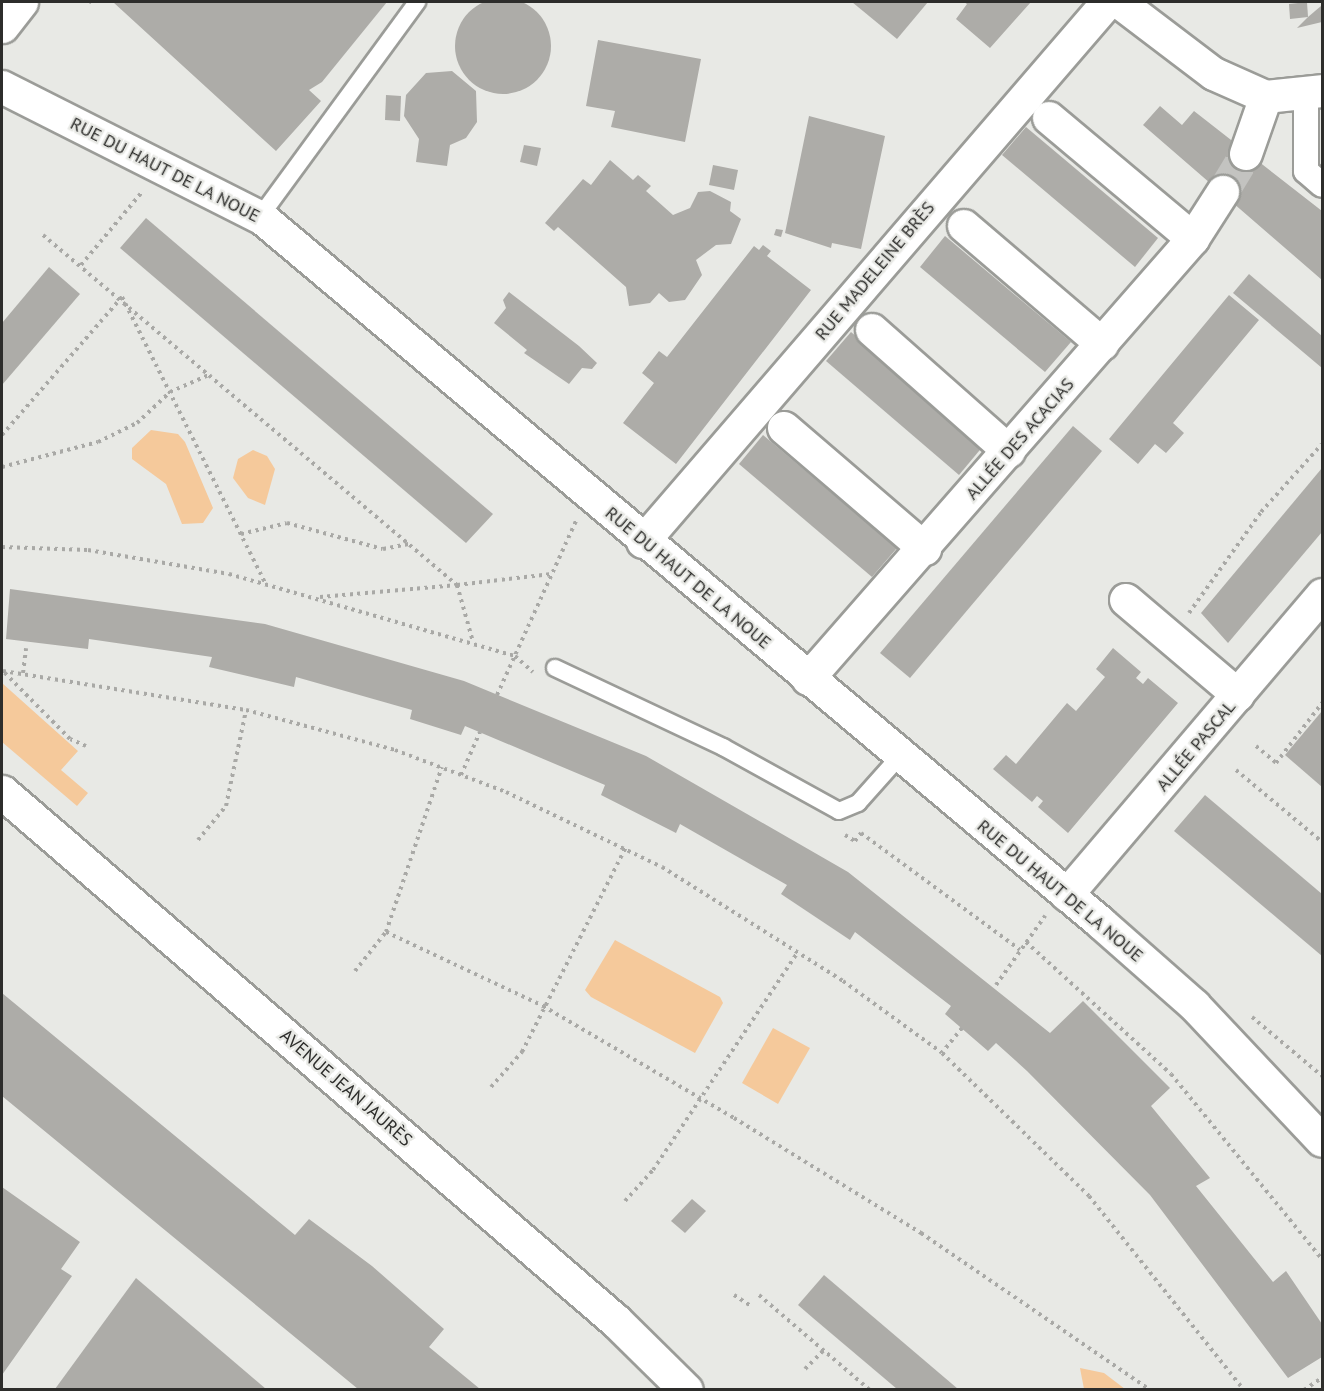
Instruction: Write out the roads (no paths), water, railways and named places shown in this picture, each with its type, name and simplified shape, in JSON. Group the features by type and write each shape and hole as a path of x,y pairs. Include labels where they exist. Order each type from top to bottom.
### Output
{"main road":[{"path":"2,26 21,2"},
{"name":"AVENUE JEAN JAURÈS","path":"5,801 616,1321 686,1389"},
{"path":"616,1321 670,1389"},
{"path":"616,1321 712,1389"}],"street":[{"name":"RUE MADELEINE BRÈS","path":"643,542 1108,2"},
{"path":"1119,2 1214,74 1266,97 1314,93 1306,171 1323,185"},
{"name":"RUE DU HAUT DE LA NOUE","path":"2,87 259,218 899,757 1067,895 1195,1006 1323,1141"},
{"path":"1246,154 1266,97"},
{"path":"1049,118 1193,240"},
{"name":"ALLÉE DES ACACIAS","path":"808,679 925,549 1193,240 1223,192"},
{"path":"964,226 1102,344"},
{"path":"872,330 1009,450"},
{"path":"784,428 925,549"},
{"name":"ALLÉE PASCAL","path":"1067,895 1323,595"},
{"path":"1126,600 1238,695"}],"lane":[{"path":"259,218 417,2"},
{"path":"555,668 723,747 839,811 858,803 899,757"}],"tunnel":[{"path":"1223,192 1246,154"}]}
